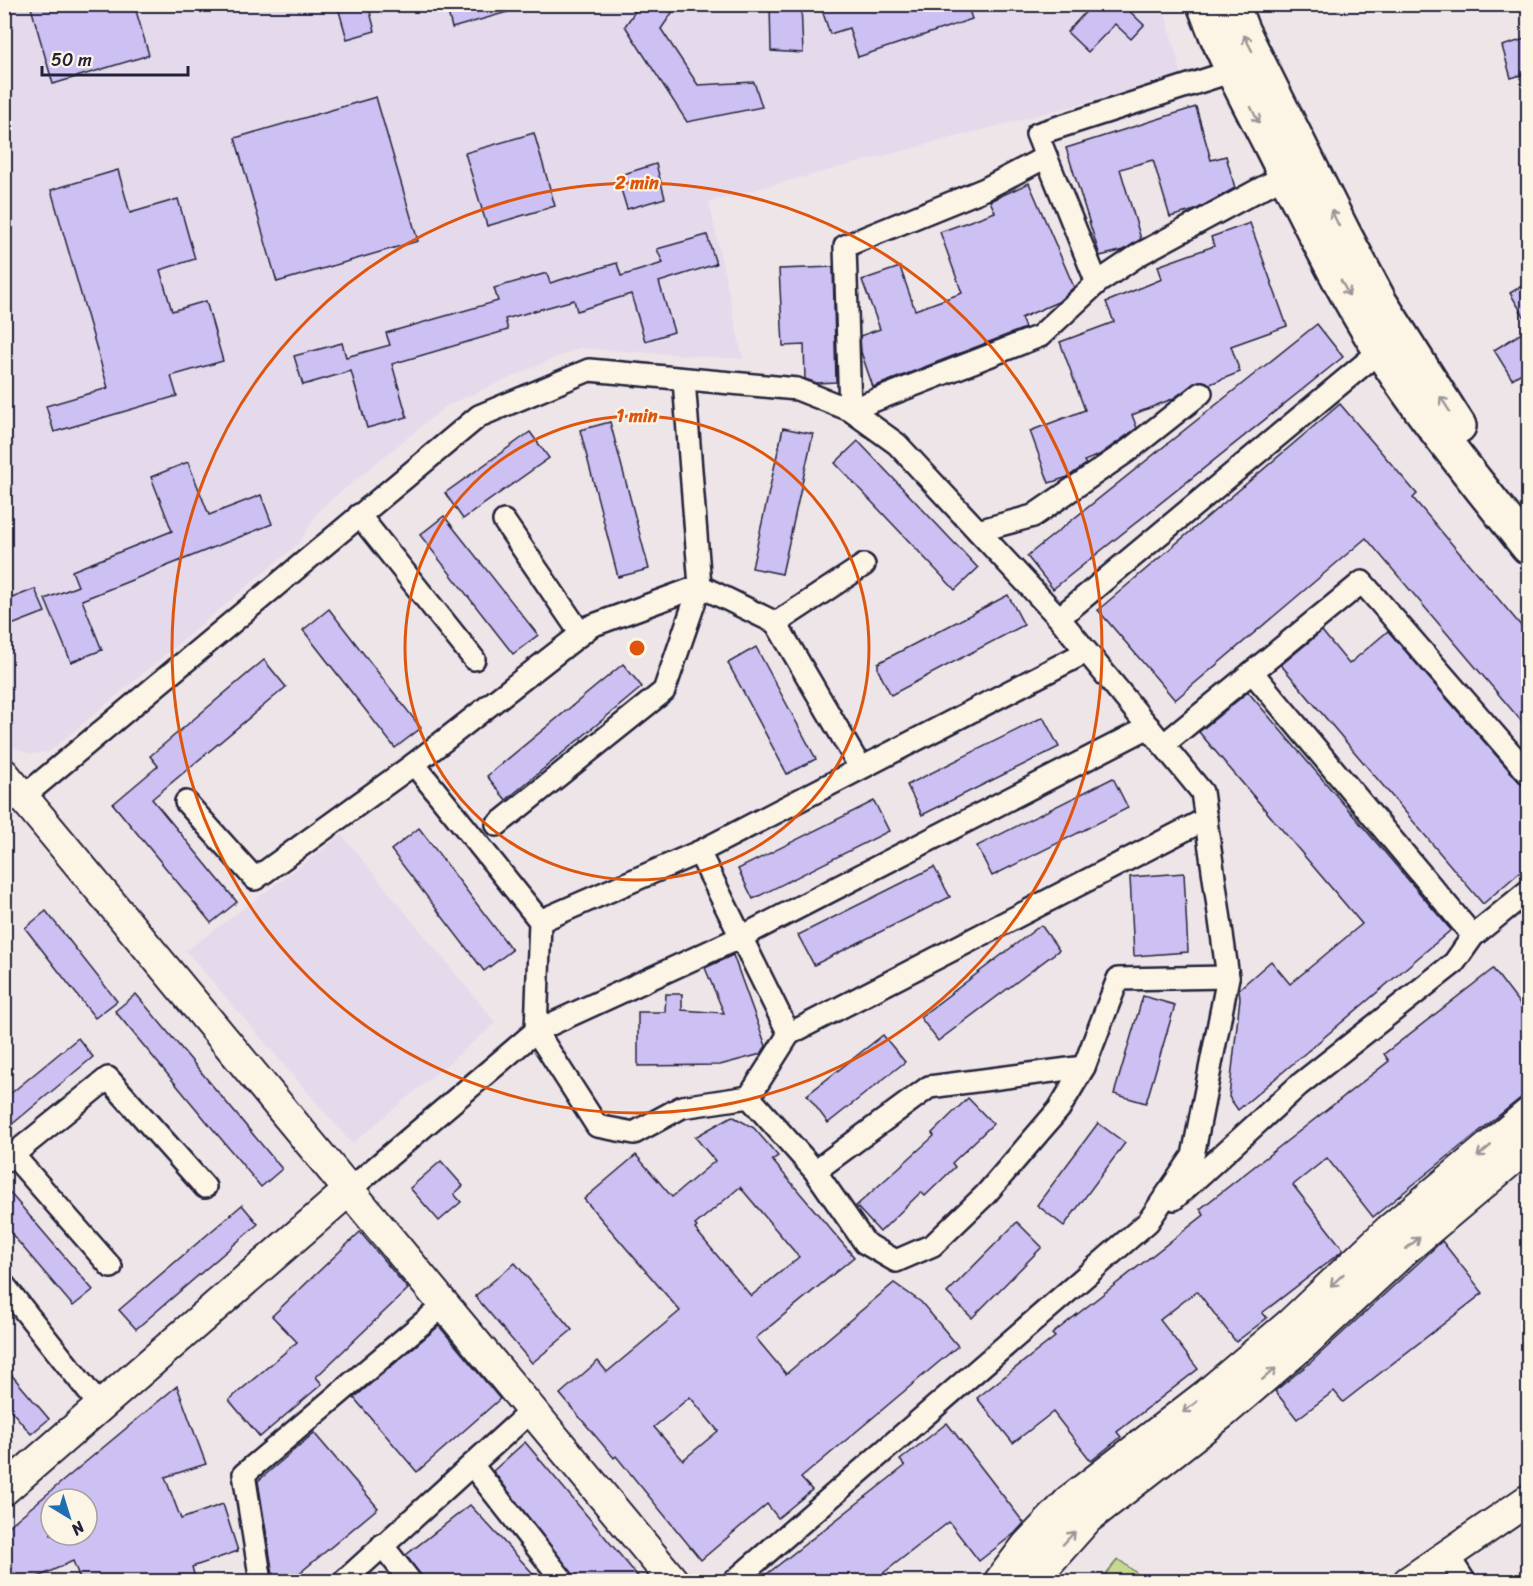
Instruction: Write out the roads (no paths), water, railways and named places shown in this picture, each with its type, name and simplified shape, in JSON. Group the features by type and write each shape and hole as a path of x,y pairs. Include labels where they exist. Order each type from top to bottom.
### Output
{"highway":[{"path":"1204,4 1233,71 1286,175 1335,270 1381,350 1403,385 1467,472 1528,547"},
{"path":"1232,4 1242,30 1380,302 1472,445 1528,519"}],"street":[{"path":"1097,283 1037,134 1233,71"},
{"path":"850,410 845,246 985,189 1046,157"},
{"path":"850,410 1040,336 1097,283 1140,254 1286,175"},
{"path":"1059,618 1381,350"},
{"path":"14,804 479,416 589,370 797,389 850,410 897,444 1059,618 1202,792 1228,977 1193,1156 1148,1222"},
{"path":"497,825 664,691 700,586 684,380"},
{"path":"978,531 1033,516 1129,450 1202,393"},
{"path":"359,515 474,659"},
{"path":"504,520 581,634"},
{"path":"776,623 864,565"},
{"path":"1163,745 1362,582 1528,773"},
{"path":"186,802 255,879 414,764 591,626 700,586 776,623 860,767"},
{"path":"540,921 699,852 1086,652"},
{"path":"1252,672 1473,936"},
{"path":"4,1490 536,1031 741,937 1149,727"},
{"path":"414,764 540,921 536,1031 597,1126 634,1133 682,1107 748,1097 789,1034 1206,819"},
{"path":"4,774 14,804 348,1191 674,1581"},
{"path":"699,852 789,1034"},
{"path":"733,1581 1148,1222 1299,1085 1454,963 1473,936 1528,891"},
{"path":"748,1097 815,1171 865,1243 896,1261 933,1245 986,1194 1059,1109 1084,1067 1118,979 1228,977"},
{"path":"815,1171 928,1087 1084,1067"},
{"path":"111,1267 9,1159 108,1078 205,1187"},
{"path":"1034,1563 1071,1499 1224,1380 1291,1323 1389,1230 1528,1114"},
{"path":"999,1581 1034,1563 1240,1399 1307,1341 1406,1249 1528,1146"},
{"path":"4,1285 100,1406"},
{"path":"261,1581 244,1474 444,1305"},
{"path":"343,1581 532,1410"},
{"path":"472,1465 564,1581"},
{"path":"1408,1581 1528,1500"},
{"path":"382,1545 411,1581"},
{"path":"1447,1554 1465,1581"}]}
